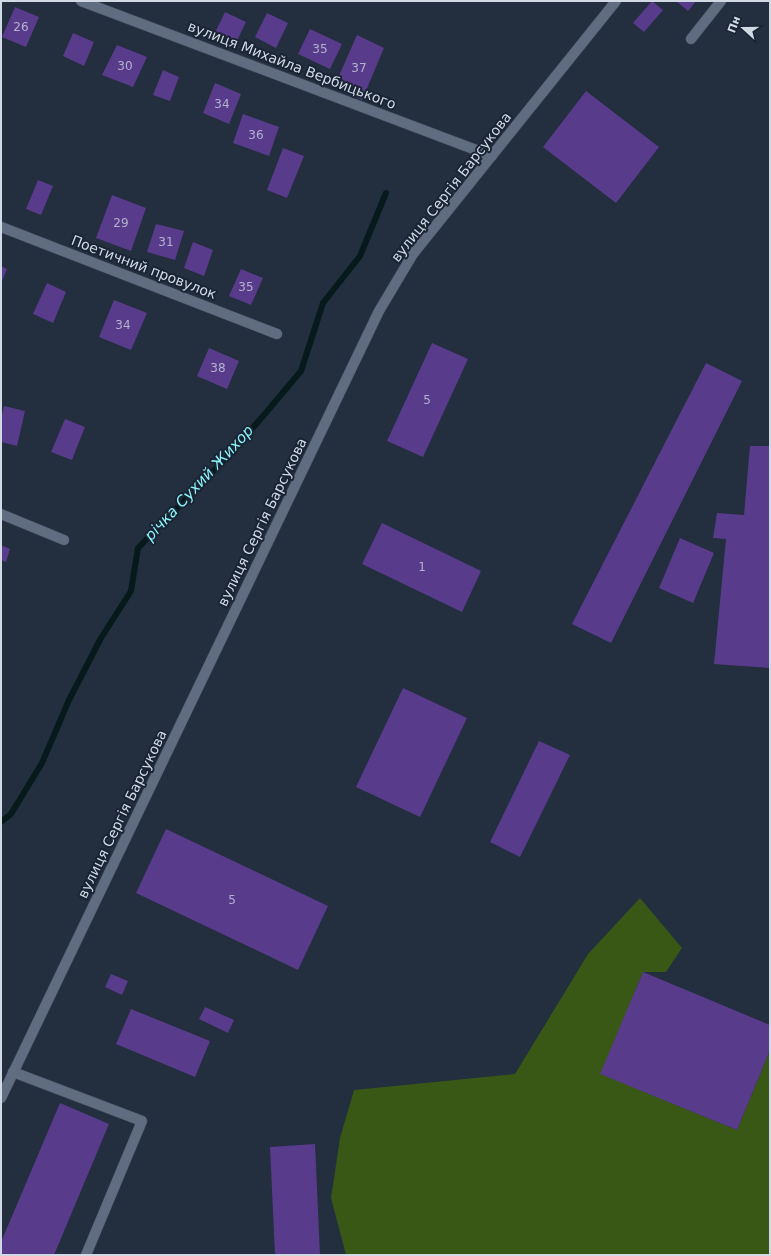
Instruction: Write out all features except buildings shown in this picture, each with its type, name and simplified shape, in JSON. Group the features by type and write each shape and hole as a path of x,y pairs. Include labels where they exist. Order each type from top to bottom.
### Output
{"main road":[{"name":"вулиця Михайла Вербицького","path":"81,1 492,156"},
{"name":"вулиця Сергія Барсукова","path":"1,1098 379,311 413,254 616,1"},
{"path":"691,39 721,1"},
{"name":"Поетичний провулок","path":"1,227 277,334"},
{"path":"1,514 64,540"},
{"path":"14,1072 142,1121 86,1255"}],"green space":[{"path":"640,898 682,948 666,972 643,972 601,1074 737,1130 770,1050 770,1255 346,1255 331,1198 340,1138 354,1090 515,1074 588,954"}],"waterway":[{"name":"річка Сухий Жихор","path":"1,822 11,814 42,763 69,700 101,638 131,591 138,548 229,455 301,371 323,303 360,256 386,193"}]}
